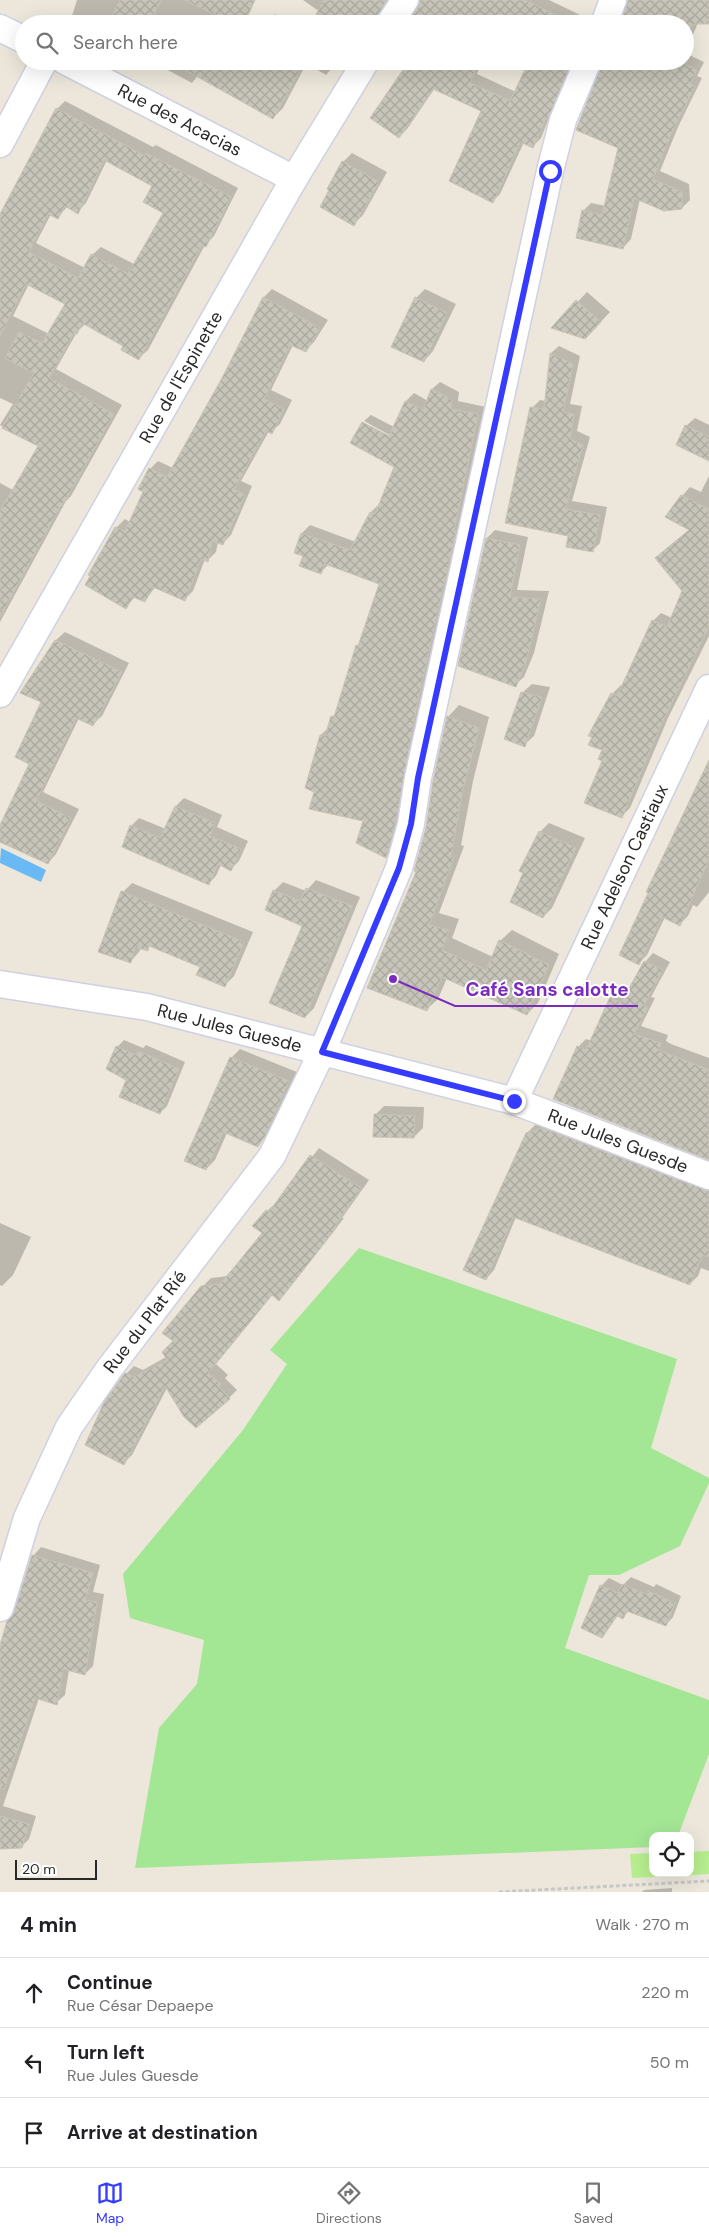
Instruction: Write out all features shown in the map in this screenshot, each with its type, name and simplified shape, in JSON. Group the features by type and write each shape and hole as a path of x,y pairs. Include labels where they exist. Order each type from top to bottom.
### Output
{"street":[{"path":"395,15 405,0"},
{"path":"608,15 614,0"},
{"path":"0,28 15,36"},
{"path":"0,144 39,70"},
{"name":"Rue des Acacias","path":"82,70 294,179"},
{"name":"Rue de l'Espinette","path":"0,694 294,179 361,70"},
{"name":"Rue du Plat Rié","path":"0,1608 27,1518 69,1427 108,1368 272,1156 322,1052 399,868 550,171 563,120 584,70"},
{"name":"Rue Adelson Castiaux","path":"514,1101 709,688"},
{"name":"Rue Jules Guesde","path":"0,984 147,1007 514,1101 709,1176"}],"path":[{"path":"499,1892 709,1881"}],"green space":[{"path":"359,1248 677,1359 651,1448 709,1478 709,1483 680,1546 619,1575 589,1575 565,1648 709,1700 709,1754 680,1832 649,1832 649,1847 135,1868 159,1728 197,1684 204,1640 130,1618 123,1574 243,1430 287,1364 270,1350"},
{"path":"709,1851 709,1874 694,1875 694,1852"},
{"path":"649,1853 649,1877 651,1877 632,1878 630,1854"}],"water":[{"path":"1,848 46,870 41,882 0,863"}],"building":[{"path":"120,0 161,0 154,15 112,15"},
{"path":"184,0 255,0 248,15 216,15"},
{"path":"324,0 387,0 378,15 316,15"},
{"path":"420,0 525,0 556,15 413,15"},
{"path":"628,0 709,0 709,24 694,24 694,15 623,15"},
{"path":"185,70 300,70 273,119"},
{"path":"403,70 475,70 470,83 510,101 525,70 568,70 548,119 546,118 533,148 520,142 493,203 449,181 481,111 433,89 399,138 370,118"},
{"path":"599,70 697,70 690,84 695,86 670,136 653,179 682,192 682,209 664,211 634,198 623,249 576,238 582,210 602,215 618,148 576,130"},
{"path":"56,108 145,156 146,153 231,197 206,247 202,245 139,360 121,350 123,346 82,323 77,334 74,333 49,378 114,414 61,505 0,617 0,511 38,446 2,428 34,373 5,358 19,332 42,343 65,304 26,284 0,336 0,214","holes":["104,160 152,186 143,202 163,213 128,274 91,254 78,278 29,252 48,214 58,219 65,206 78,214"]},
{"path":"342,161 379,182 354,226 320,207"},
{"path":"263,297 320,328 306,352 290,345 264,399 284,409 272,434 266,431 234,489 245,495 223,545 212,541 208,562 201,559 185,601 153,587 145,602 133,597 126,609 85,585 90,576 88,575 115,527 125,531 143,492 138,489 149,468 167,477 223,376"},
{"path":"415,297 447,313 424,362 391,347"},
{"path":"576,300 601,322 585,339 551,328"},
{"path":"550,353 573,364 563,412 574,414 570,439 583,445 565,509 600,515 593,552 566,547 568,536 505,523 530,407 544,409"},
{"path":"431,389 452,400 451,409 478,414 454,531 456,531 417,705 396,821 386,858 356,843 363,821 309,809 314,792 305,788 320,735 325,736 331,716 334,717 356,645 358,646 379,584 325,564 321,574 299,566 303,556 294,553 301,533 350,550 370,512 375,514 394,467 350,443 362,422 389,436 405,401 423,410"},
{"path":"685,425 709,437 709,461 676,445"},
{"path":"681,495 709,509 709,626 660,727 622,818 584,803 602,761 598,759 602,750 588,745 592,737 588,736 611,693 617,696 652,620 667,627 682,591 655,558 689,530 665,517"},
{"path":"486,538 520,545 510,597 541,599 526,662 516,687 458,666"},
{"path":"55,640 122,672 93,726 76,718 36,801 71,818 48,864 0,842 0,825 29,764 15,757 41,702 20,693"},
{"path":"521,692 542,697 525,747 504,739"},
{"path":"447,716 479,728 462,793 451,856 454,857 429,925 449,930 442,950 486,970 499,940 549,965 527,1015 442,977 427,1011 367,988 416,872 414,871 426,828 433,781"},
{"path":"709,760 709,859 680,926 662,917 639,965 619,955 648,893 646,892"},
{"path":"175,806 215,823 210,836 241,849 231,871 218,864 209,885 122,847 130,825 160,838"},
{"path":"539,831 576,848 543,918 510,902 523,873 519,871"},
{"path":"306,888 352,906 305,1018 269,1003 302,926 265,910 273,890 300,901"},
{"path":"121,891 244,942 225,987 196,975 200,967 149,946 148,951 135,947 131,963 98,952"},
{"path":"644,961 663,970 644,1005 648,1007 634,1034 661,1043 659,1050 663,1052 709,1070 709,1160 553,1099 577,1046 586,1050 610,997 621,1003"},
{"path":"116,1046 136,1055 138,1051 179,1069 160,1114 119,1097 126,1080 106,1069"},
{"path":"230,1057 289,1081 265,1136 258,1147 223,1132 206,1170 184,1161"},
{"path":"374,1114 415,1116 414,1138 373,1137"},
{"path":"542,1128 709,1191 709,1257 702,1255 690,1285 513,1217 486,1280 463,1270 526,1133"},
{"path":"310,1155 361,1188 335,1226 337,1227 279,1301 272,1295 208,1373 221,1384 218,1386 230,1399 196,1428 184,1417 165,1386 124,1465 85,1445 104,1402 125,1373 134,1377 167,1360 162,1352 173,1341 162,1333 201,1286 220,1284 236,1265 262,1233 252,1226 266,1210 269,1212"},
{"path":"32,1555 93,1573 85,1600 97,1602 85,1675 63,1669 57,1705 35,1698 4,1789 0,1788 0,1645 7,1621 14,1612"},
{"path":"622,1584 646,1594 648,1591 675,1603 666,1626 627,1611 623,1619 617,1616 602,1638 581,1628 600,1585 618,1593"},
{"path":"0,1816 29,1824 22,1848 0,1849"}],"place":[{"name":"Café Sans calotte","path":"393,979"}],"route":[{"path":"514,1101 322,1052 399,868 411,824 418,778 550,171"}]}
